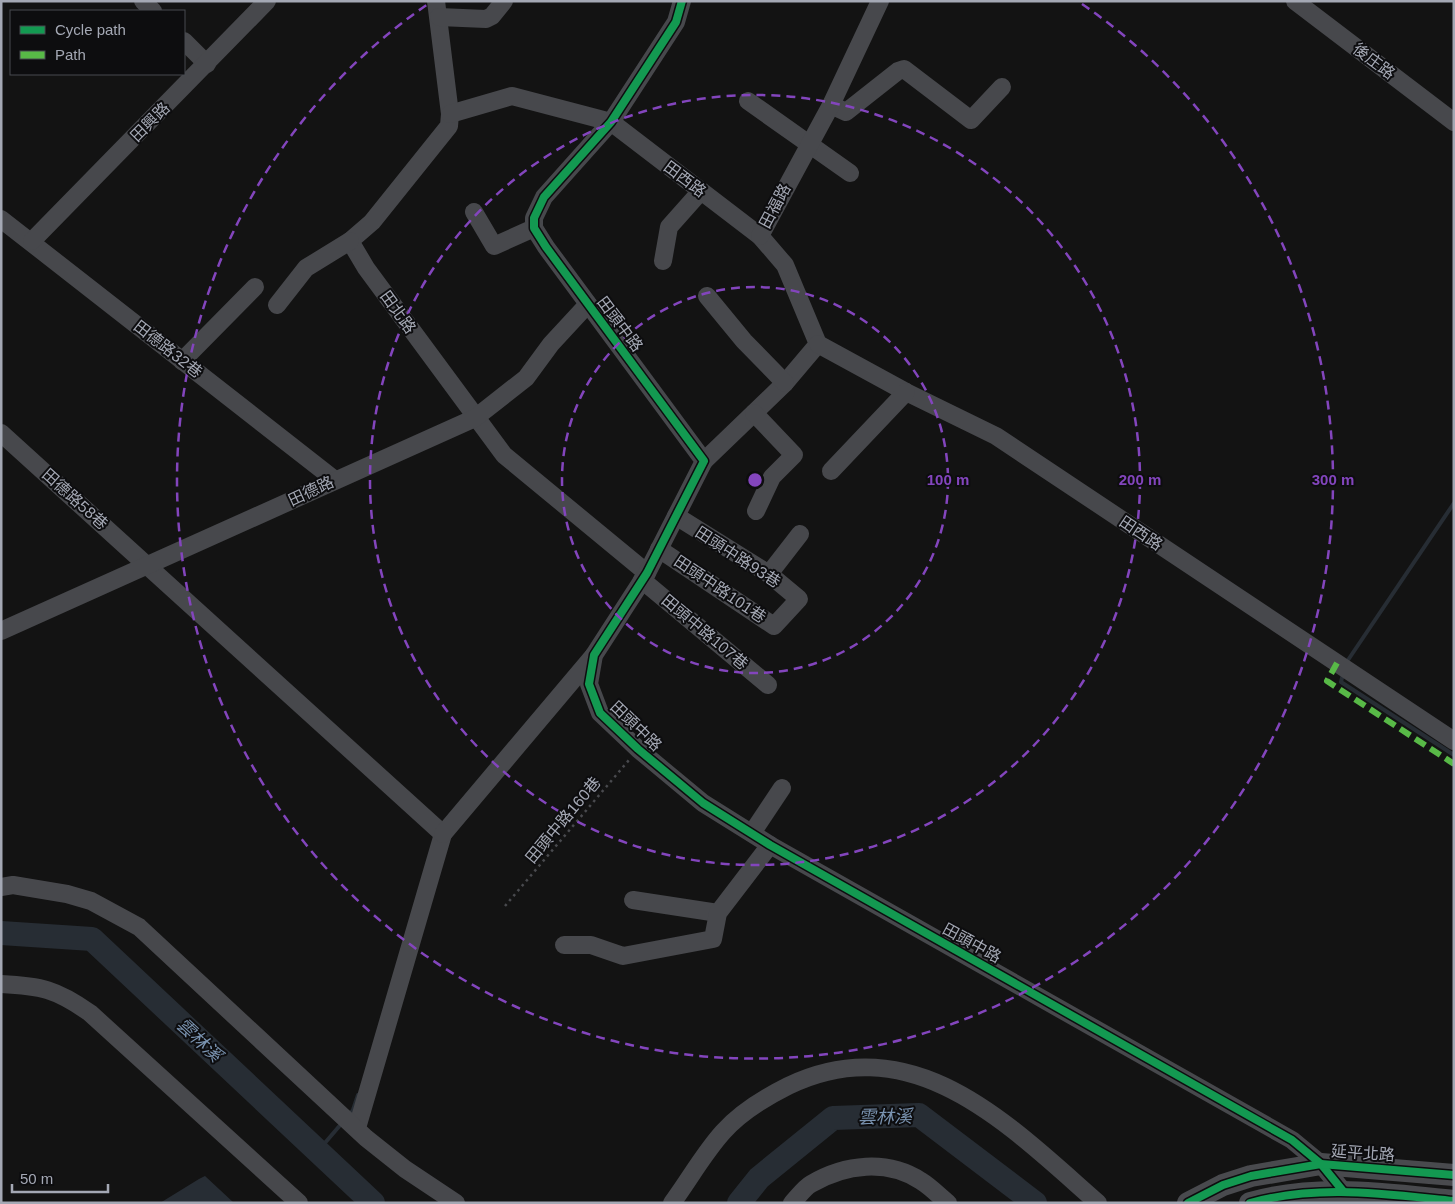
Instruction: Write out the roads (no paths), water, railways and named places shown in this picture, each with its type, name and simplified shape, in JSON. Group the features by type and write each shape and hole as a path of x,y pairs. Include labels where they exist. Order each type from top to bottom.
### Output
{"main road":[{"name":"延平北路","path":"1188,1203 1223,1185 1251,1176 1321,1164 1454,1175"},
{"path":"1250,1203 1306,1192 1343,1190 1454,1201"}],"street":[{"path":"143,1 152,10"},
{"name":"田興路","path":"32,241 267,1"},
{"path":"277,305 306,268 350,241 372,222 449,126 450,114 438,9 486,19 492,16 504,1"},
{"path":"474,212 494,246 534,228 534,218 544,197 611,122 676,22 682,1"},
{"name":"田福路","path":"818,344 785,265 760,236 808,144 831,105 880,1"},
{"name":"後庄路","path":"1295,1 1454,122"},
{"path":"185,42 207,64"},
{"path":"831,105 846,112 898,71 904,69 971,120 1002,87"},
{"path":"450,114 512,96 611,122"},
{"path":"748,101 850,173"},
{"name":"田西路","path":"611,122 760,236"},
{"path":"662,261 669,227 701,191"},
{"name":"田德路32巷","path":"1,219 32,241 335,480"},
{"name":"田頭中路","path":"534,228 704,461 644,577 594,655 589,684 600,713 638,749 703,803 770,845 1292,1140 1321,1164 1343,1190"},
{"name":"田北路","path":"350,241 366,268 504,456 644,577"},
{"path":"182,360 256,287"},
{"path":"707,296 744,341 784,383"},
{"name":"田德路","path":"1,631 475,418 526,378 551,344 588,304"},
{"path":"704,461 784,383 818,344"},
{"name":"田西路","path":"818,344 906,392 996,436 1454,741"},
{"path":"831,471 906,392"},
{"path":"754,412 794,455 772,477 756,512"},
{"name":"田德路58巷","path":"1,432 443,834"},
{"name":"田頭中路93巷","path":"676,516 769,574 799,599"},
{"path":"769,574 800,534"},
{"name":"田頭中路101巷","path":"659,549 774,626 799,599"},
{"name":"田頭中路107巷","path":"644,577 768,684"},
{"path":"357,1128 443,834 594,655"},
{"path":"752,832 782,788"},
{"path":"564,944 591,945 623,956 713,939 718,913 770,845"},
{"path":"1,887 13,885 67,894 91,901 139,927 357,1128 406,1169 456,1203"},
{"path":"633,900 718,913"},
{"path":"1,984 49,990 65,996 90,1013 300,1203"},
{"path":"672,1203 724,1131 758,1103 807,1077 867,1068 902,1070 935,1080 964,1094 1005,1124 1098,1203"},
{"path":"792,1203 810,1185 854,1166 883,1166 901,1171 921,1180 948,1203"}],"waterway":[{"path":"1346,663 1454,503"},
{"path":"1343,674 1341,682 1454,755"},
{"name":"雲林溪","path":"1,933 92,939 373,1203"},
{"path":"348,1116 353,1110 358,1095"},
{"name":"雲林溪","path":"739,1203 759,1178 833,1118 919,1115 1035,1203"},
{"path":"318,1151 342,1123"}]}
